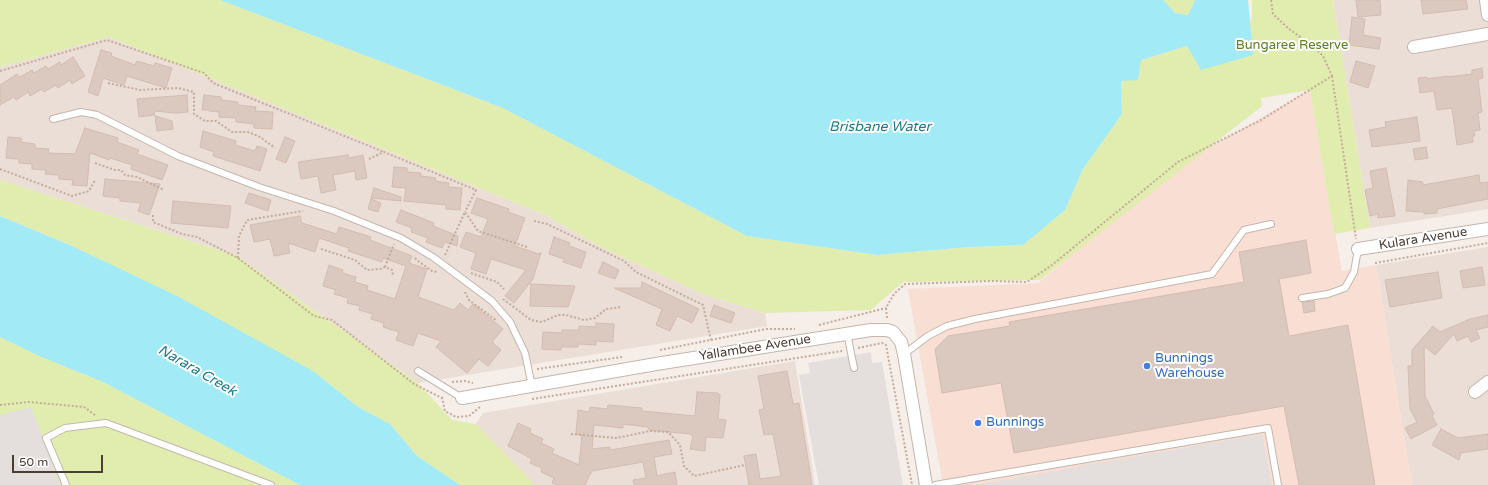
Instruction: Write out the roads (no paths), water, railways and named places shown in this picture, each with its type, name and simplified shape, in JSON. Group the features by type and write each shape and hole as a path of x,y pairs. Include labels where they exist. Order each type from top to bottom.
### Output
{"street":[{"path":"1486,0 1488,14"},
{"path":"1414,47 1488,34"},
{"name":"Kulara Avenue","path":"1358,249 1488,229"},
{"name":"Yallambee Avenue","path":"462,398 656,364 871,330 887,330 893,332 901,342 904,354"},
{"path":"904,354 926,485"},
{"path":"1474,392 1488,382"}],"lane":[{"path":"53,119 81,112 97,115 178,156 259,188 334,211 402,238 433,257 492,301 510,322 525,353 532,386"},
{"path":"904,354 928,336 947,326 975,319 1212,274 1244,230 1271,224"},
{"path":"1302,298 1328,294 1346,288 1354,272 1358,249"},
{"path":"846,333 854,368"},
{"path":"418,371 462,398"},
{"path":"63,484 46,438 65,428 106,423 271,485"},
{"path":"935,485 1268,428 1278,485"}],"water":[{"name":"Brisbane Water","path":"220,0 1163,0 1175,13 1188,15 1195,0 1248,0 1253,55 1201,70 1187,46 1141,60 1138,80 1121,81 1122,114 1083,169 1065,210 1023,245 969,247 877,255 747,236 503,108"},
{"name":"Narara Creek","path":"0,216 72,246 177,296 313,371 358,407 390,424 417,456 460,485 300,485 103,382 39,356 0,337"}],"place":[{"name":"Bunnings Warehouse","path":"1147,366"},
{"name":"Bunnings","path":"978,423"}],"park label":[{"name":"Bungaree Reserve","path":"1292,46"}]}
